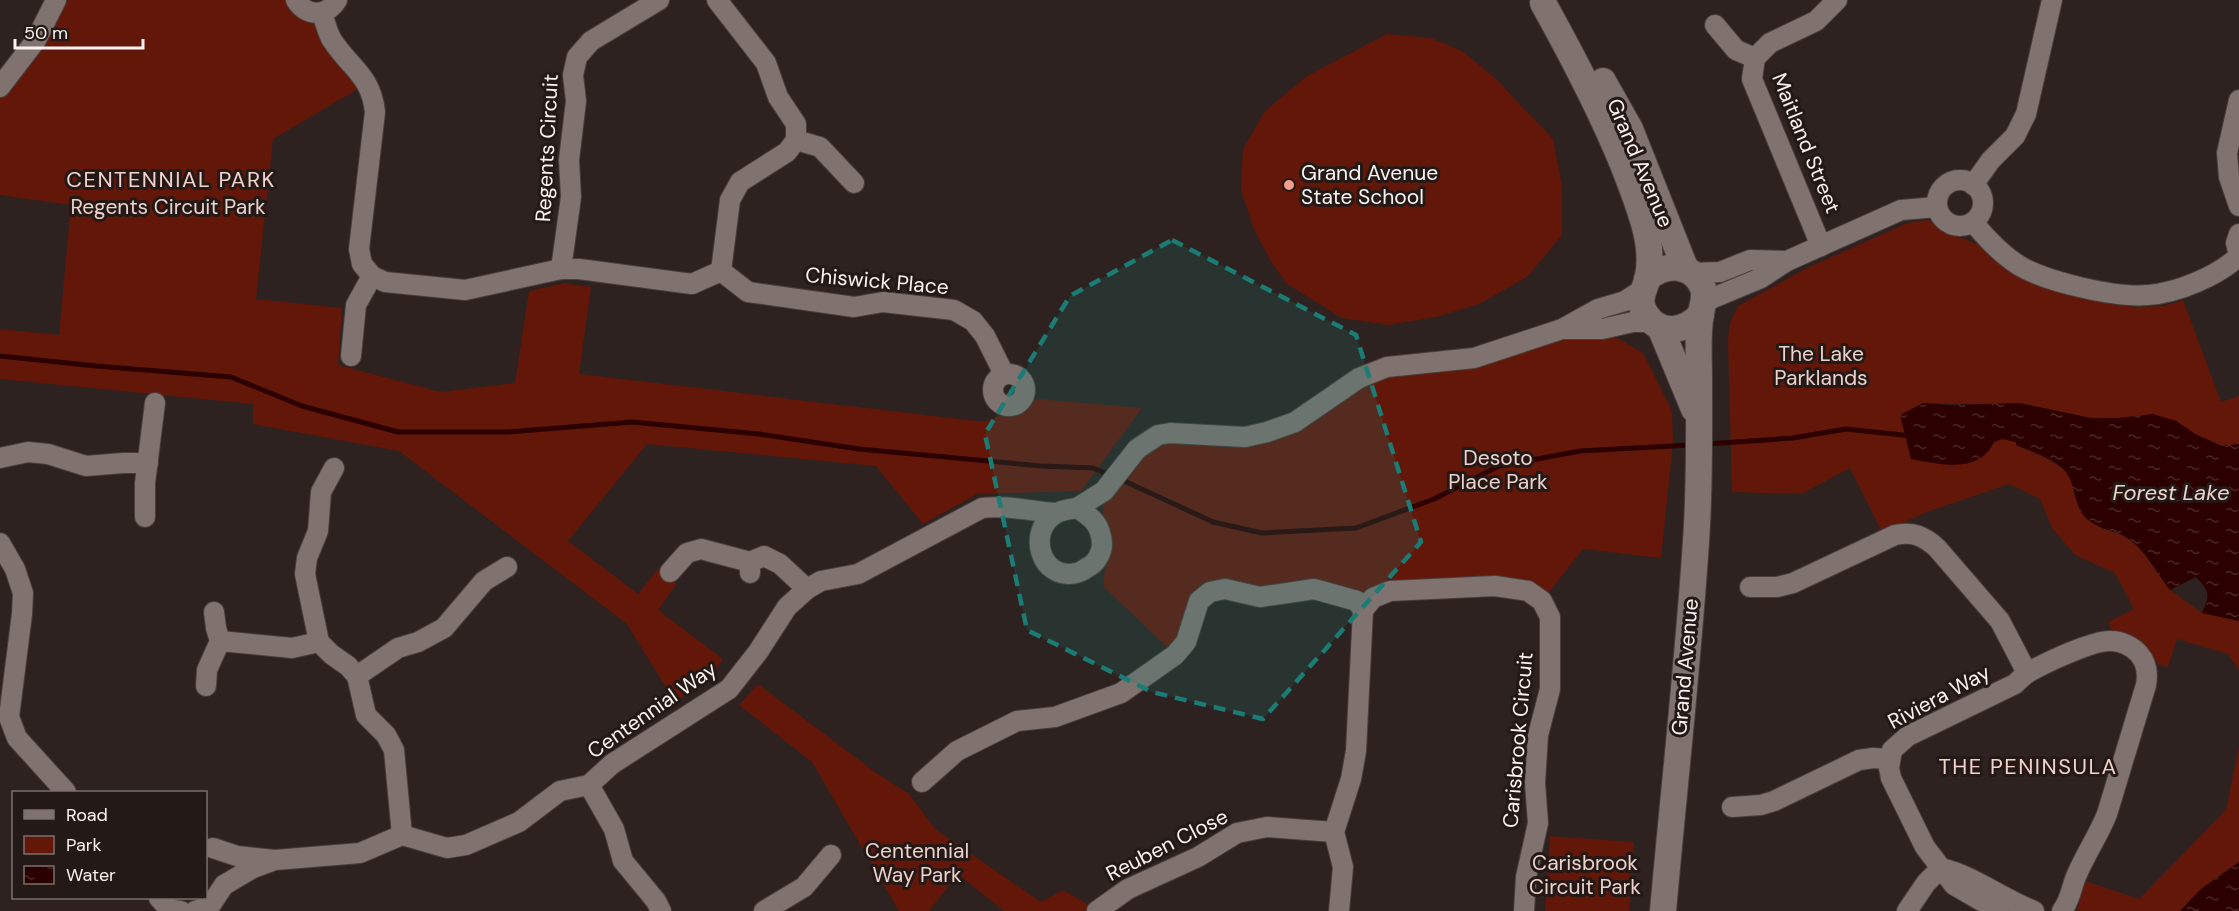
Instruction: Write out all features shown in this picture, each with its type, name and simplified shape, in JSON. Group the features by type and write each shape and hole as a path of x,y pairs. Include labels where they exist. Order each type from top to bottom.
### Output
{"street":[{"path":"0,87 36,40 56,0"},
{"path":"296,0 308,12 330,6 331,38 368,83 373,95 375,112 358,249 362,264 372,276 385,282 465,290 561,269 579,269 692,284 721,271 730,200 740,182 787,152 796,140 796,124 778,97 766,63 717,0"},
{"name":"Regents Circuit","path":"561,269 571,196 569,160 576,101 573,75 577,57 591,41 658,0"},
{"name":"Maitland Street","path":"1821,246 1752,79 1755,58 1770,43 1816,21 1838,0"},
{"path":"1973,185 1991,160 2015,136 2026,114 2052,0"},
{"name":"Grand Avenue","path":"1542,2 1594,64 1630,129 1689,271 1702,286 1700,476 1663,911"},
{"name":"Grand Avenue","path":"1542,2 1582,71 1632,189 1648,239 1650,258 1642,307 1656,325 1699,424"},
{"name":"Maitland Street","path":"1715,25 1736,50 1755,58"},
{"path":"2239,100 2227,153 2229,177 2239,206"},
{"path":"796,140 820,147 854,183"},
{"path":"1959,180 1973,185 1982,196 1983,203 1978,217 1974,222 1966,225 1951,224 1940,214 1937,207 1940,192 1951,182 1959,180"},
{"path":"1656,325 1671,330 1683,328 1693,323 1702,308 1713,297 1761,278 1787,261 1900,210 1937,207"},
{"path":"1974,222 2002,253 2020,267 2062,284 2129,295 2164,293 2215,274 2239,256 2236,243 2239,234"},
{"path":"1645,285 1655,272 1665,267 1676,267 1689,271 1720,272 1750,260 1787,261"},
{"name":"Chiswick Place","path":"721,271 748,292 854,307 883,302 954,310 973,321 986,336 1004,374"},
{"path":"351,356 356,305 372,276"},
{"name":"Centennial Way","path":"402,835 447,848 466,845 519,822 560,791 589,785 612,764 729,689 758,652 787,607 807,589 821,581 858,574 982,508 998,506 1015,510 1056,513 1077,508 1107,487 1137,449 1158,435 1170,433 1245,437 1267,432 1295,422 1359,378 1387,367 1474,358 1562,329 1598,309 1625,301 1645,285"},
{"name":"Centennial Way","path":"1562,329 1602,329 1633,322 1656,325"},
{"path":"145,517 145,483 155,403"},
{"path":"0,458 28,452 48,454 86,466 123,462 148,463"},
{"path":"209,845 237,856 275,860 360,853 402,835 394,750 386,735 366,714 357,676 319,642 305,574 307,558 318,531 321,492 334,468"},
{"path":"1015,510 1031,530 1045,562 1057,571 1075,574 1093,565 1102,549 1101,531 1107,487"},
{"path":"1077,508 1090,517 1101,531"},
{"path":"1038,546 1042,526 1056,513"},
{"path":"1750,587 1777,587 1794,583 1895,534 1918,535 1929,540 1937,548 2000,621 2027,673"},
{"path":"0,543 15,568 23,593 22,614 8,665 9,717 17,738 65,791"},
{"path":"670,572 687,553 701,549 750,568 764,556 780,564 807,589"},
{"path":"357,676 398,648 418,642 444,628 484,580 507,567"},
{"name":"Carisbrook Circuit","path":"1363,610 1373,598 1390,591 1495,586 1528,591 1542,601 1550,617 1550,689 1538,735 1535,783 1538,823 1526,877 1524,911"},
{"path":"922,782 957,751 1017,721 1055,717 1121,693 1175,655 1186,642 1199,601 1210,592 1225,589 1260,597 1314,589 1357,601 1363,610 1356,751 1352,778 1334,832 1343,867 1339,911"},
{"path":"206,686 207,670 220,641 214,612"},
{"path":"220,641 292,648 319,642"},
{"name":"Riviera Way","path":"1999,911 1954,885 1925,847 1891,778 1892,750 1908,736 2015,684 2027,673 2095,643 2113,641 2124,644 2137,652 2143,660 2148,677 2108,814 2078,871 2071,896 2062,911"},
{"path":"1732,807 1761,805 1774,801 1859,760 1890,759"},
{"path":"589,785 614,829 623,861 656,901 661,911"},
{"name":"Reuben Close","path":"1097,910 1128,889 1198,857 1237,833 1267,827 1334,832"},
{"path":"209,845 224,867 224,885"},
{"path":"764,911 804,888 831,855"},
{"path":"206,909 224,885 253,867 275,860"},
{"path":"1906,911 1926,883 1941,868 1961,873 2014,903 2034,911"},
{"path":"2039,911 2051,911"}],"highlighted area":[{"path":"1172,240 1356,335 1421,542 1263,719 1152,692 1027,630 985,434 1070,296"}],"green space":[{"name":"Regents Circuit Park","path":"56,0 297,0 368,83 273,139 256,299 342,308 338,365 441,392 515,383 529,291 564,283 591,287 579,374 985,422 1038,399 1142,408 1081,491 977,494 923,524 876,466 647,444 568,541 638,594 658,569 677,583 658,610 723,659 708,681 675,702 627,624 399,451 253,424 253,404 0,379 0,329 59,335 71,205 0,195 0,87"},
{"path":"1387,34 1431,38 1462,51 1494,77 1553,139 1562,186 1562,235 1527,277 1479,304 1436,317 1388,325 1342,318 1287,284 1272,263 1254,229 1241,190 1243,149 1265,111 1307,76"},
{"name":"The Lake Parklands","path":"1929,220 1943,230 1981,246 2012,274 2061,293 2133,307 2164,306 2183,300 2221,402 2239,396 2239,444 2222,446 2195,434 2176,421 2091,418 1977,404 1923,403 1994,442 2002,439 2016,442 2016,445 2046,458 2065,470 2073,485 2075,499 2101,528 2122,535 2137,545 2170,590 2202,613 2239,621 2239,670 2228,654 2177,639 2168,667 2159,665 2140,645 2114,636 2108,622 2134,609 2115,573 2075,555 2052,528 2040,499 2009,484 1927,512 1882,532 1850,468 1801,494 1732,492 1728,339 1730,323 1738,306 1807,268 1907,223"},
{"name":"Desoto Place Park","path":"1562,329 1617,338 1643,353 1672,411 1673,442 1661,558 1583,549 1542,601 1528,591 1357,601 1210,592 1175,655 1103,586 1107,551 1101,531 1104,491 1147,441 1245,437 1359,378 1474,358"},
{"name":"Centennial Way Park","path":"758,684 875,772 909,794 935,829 1041,902 1063,890 1099,911 1004,911 958,874 929,911 899,911 812,762 739,705"},
{"path":"2239,747 2239,862 2201,889 2180,911 2077,911 2085,881 2139,899 2226,810"},
{"name":"Carisbrook Circuit Park","path":"1550,836 1634,842 1629,911 1545,911"}],"water":[{"name":"Forest Lake","path":"1923,403 1950,405 2020,403 2091,418 2153,414 2176,421 2195,434 2222,446 2239,444 2239,621 2202,613 2207,594 2204,586 2196,577 2170,590 2149,559 2130,539 2092,523 2083,515 2072,483 2061,467 2016,445 2016,442 2002,439 1994,442 1978,459 1957,465 1911,459 1900,415"},
{"path":"2239,862 2239,911 2180,911 2201,889"}],"waterway":[{"path":"0,356 231,377 302,406 398,432 507,432 632,422 759,434 859,449 1041,466 1093,468 1112,476"},
{"path":"1707,444 1793,438 1846,429 1912,436"},
{"path":"1120,479 1213,522 1262,533 1356,528 1434,499 1499,466 1580,451 1691,445"}],"place":[{"name":"Grand Avenue State School","path":"1289,185"}],"district":[{"name":"CENTENNIAL PARK","path":"171,179"},
{"name":"THE PENINSULA","path":"2028,766"}]}
